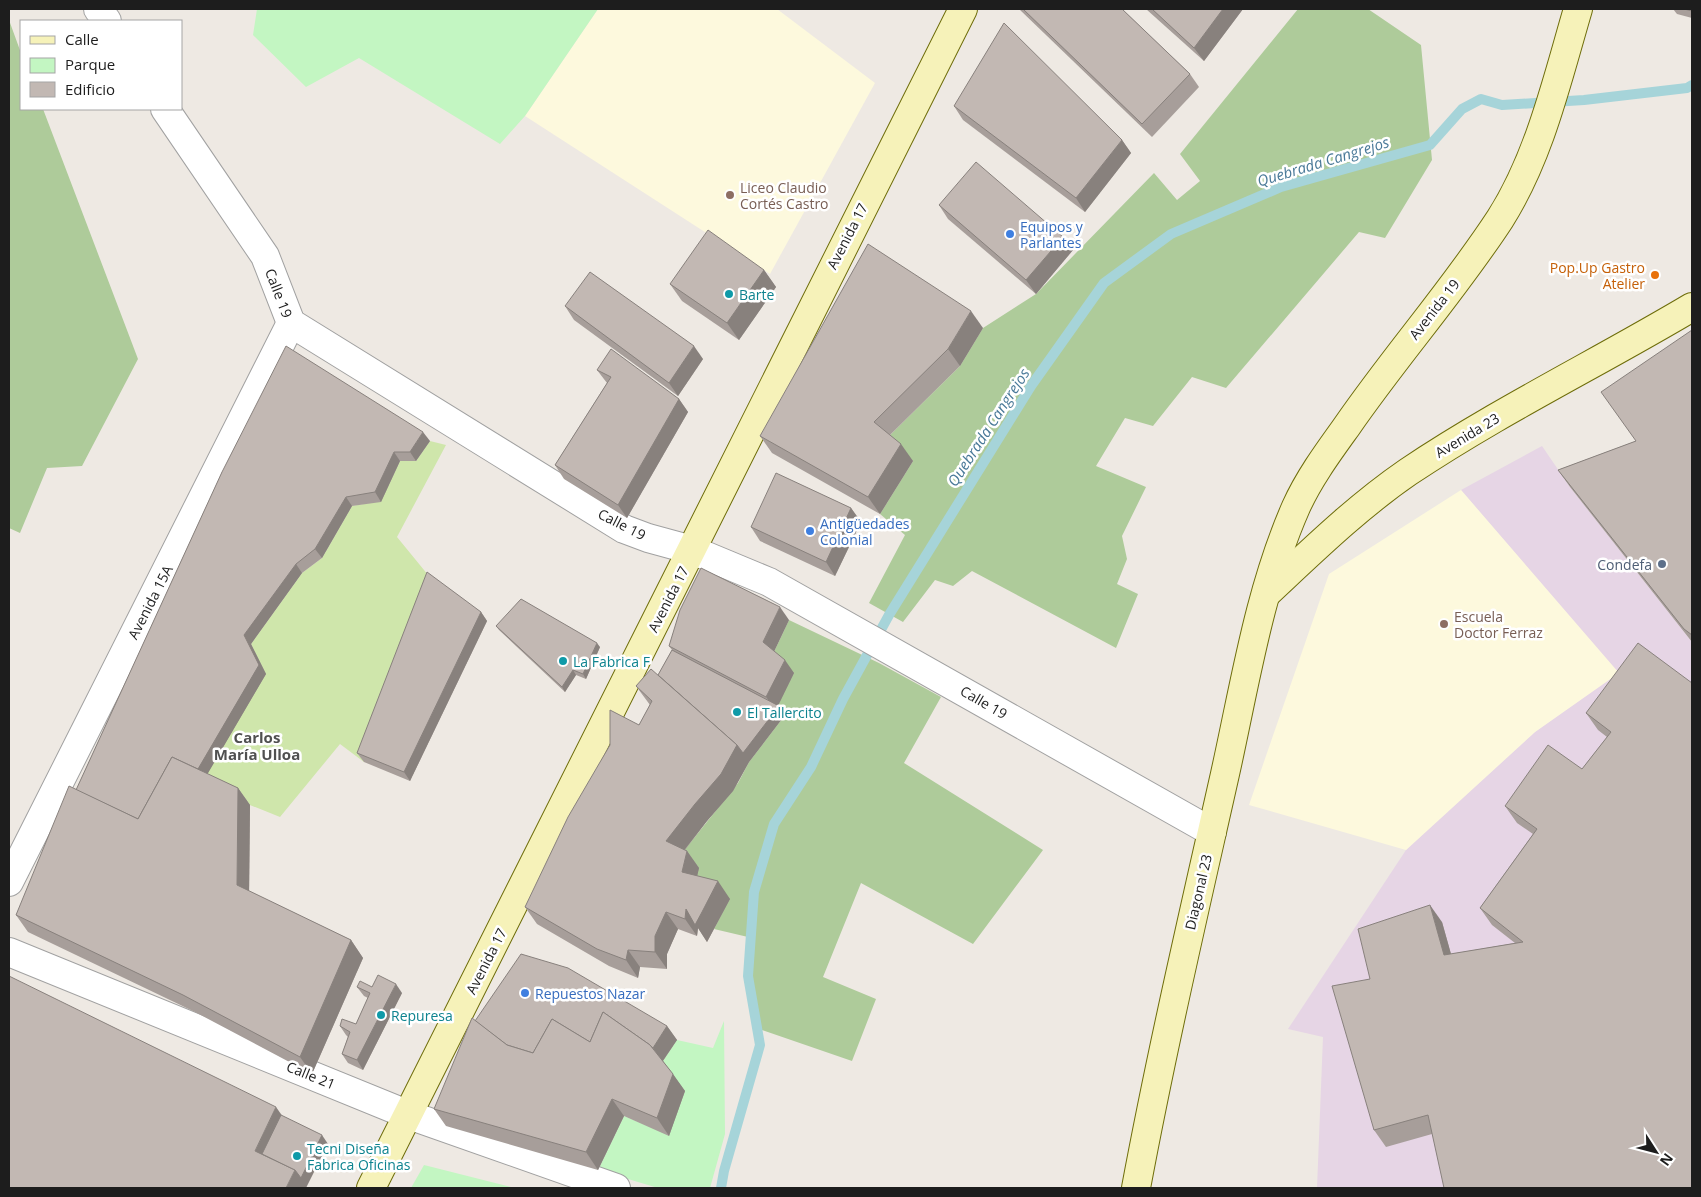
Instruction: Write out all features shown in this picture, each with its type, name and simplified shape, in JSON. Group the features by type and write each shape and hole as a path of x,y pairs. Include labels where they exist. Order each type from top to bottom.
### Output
{"main road":[{"name":"Avenida 17","path":"372,1188 846,239 963,9"},
{"name":"Avenida 19","path":"1265,596 1296,505 1321,464 1390,367 1472,260 1502,215 1528,166 1540,134 1578,9"},
{"name":"Avenida 23","path":"1265,596 1330,533 1406,473 1472,430 1692,307"},
{"name":"Diagonal 23","path":"1136,1188 1161,1056 1265,596"}],"street":[{"path":"98,9 106,20"},
{"name":"Calle 19","path":"167,110 264,256 291,323 624,529 648,538 692,550 769,582 1212,832"},
{"name":"Avenida 15A","path":"9,882 291,323"},
{"name":"Calle 21","path":"9,952 408,1115 616,1188"}],"shaded area":[{"name":"Liceo Claudio Cortés Castro","path":"598,9 777,9 875,83 770,274 525,116"},
{"path":"1542,446 1570,487 1692,642 1692,1188 1317,1188 1323,1037 1288,1029 1406,850 1535,732 1618,673 1461,490"},
{"name":"Escuela Doctor Ferraz","path":"1461,490 1619,673 1535,732 1406,850 1249,805 1329,574"}],"green space":[{"path":"257,9 598,9 525,116 500,144 359,58 306,87 253,35"},
{"path":"1298,9 1368,9 1421,45 1432,160 1385,238 1359,232 1226,388 1192,377 1153,426 1125,418 1096,466 1146,487 1122,536 1127,559 1117,584 1138,594 1116,648 972,571 953,586 935,580 903,622 869,603 905,535 880,514 913,461 886,439 960,366 983,328 1036,294 1154,173 1177,200 1200,181 1180,154"},
{"path":"9,20 20,50 20,110 43,110 138,359 82,466 47,468 20,533 9,528"},
{"path":"430,441 446,445 397,537 433,581 401,676 364,762 340,744 280,817 200,785 265,674 251,644 302,573 322,558 352,506 381,501 400,461 416,461"},
{"path":"789,620 879,663 941,697 904,763 1043,850 973,944 861,883 823,977 876,999 852,1061 756,1028 748,976 748,937 714,929 729,899 694,890 678,858 738,783 749,762 785,715 776,710 772,656"},
{"path":"724,1021 725,1134 710,1188 658,1188 598,1170 624,1116 669,1135 662,1062 677,1040 713,1048"},
{"path":"424,1165 515,1188 411,1188"}],"building":[{"path":"1023,9 1122,9 1190,74 1142,124"},
{"path":"1152,9 1223,9 1194,48"},
{"path":"1004,23 1122,140 1076,198 954,106"},
{"name":"Equipos y Parlantes","path":"976,162 1063,237 1026,280 939,205"},
{"name":"Barte","path":"708,230 764,270 727,323 670,284"},
{"path":"868,244 971,311 948,349 874,422 901,444 868,497 760,436"},
{"path":"590,272 694,346 669,383 565,306"},
{"name":"Condefa","path":"1692,330 1692,635 1684,629 1558,470 1636,441 1601,392"},
{"path":"286,346 423,432 410,452 394,452 375,492 346,497 315,549 296,564 244,635 259,665 198,769 172,757 138,819 76,790 222,472"},
{"path":"611,349 679,399 618,505 555,465 611,377 597,370"},
{"name":"Antigüedades Colonial","path":"776,473 851,508 826,562 751,527"},
{"path":"701,568 780,607 763,642 785,660 766,697 669,646 680,610"},
{"path":"427,572 481,612 404,772 357,753"},
{"name":"La Fabrica F","path":"521,599 597,643 583,674 573,670 562,687 496,626"},
{"path":"1638,643 1692,683 1692,1188 1444,1188 1428,1115 1374,1130 1332,986 1370,979 1358,929 1430,905 1444,955 1523,942 1480,908 1537,829 1505,806 1548,745 1582,769 1611,732 1586,713"},
{"name":"El Tallercito","path":"672,650 779,706 743,753 737,745 658,675"},
{"path":"651,669 737,745 721,774 666,841 687,851 682,872 718,881 702,912 695,925 686,909 685,919 666,912 655,936 655,952 628,950 626,960 597,949 525,907 568,817 610,745 610,710 639,725 652,701 636,686"},
{"path":"172,757 238,788 237,885 351,940 300,1057 183,995 16,915 69,786 138,819"},
{"path":"521,954 568,968 667,1026 653,1048 603,1012 590,1042 552,1019 533,1053 507,1045 475,1021"},
{"path":"378,975 396,984 357,1060 342,1054 350,1032 340,1026 342,1019 356,1024 370,993 357,987 360,981 372,987"},
{"path":"9,976 276,1107 255,1151 295,1170 286,1188 9,1188"},
{"path":"603,1012 650,1045 673,1074 657,1118 612,1099 586,1152 434,1109 472,1018 507,1045 533,1053 552,1019 590,1042"},
{"name":"Tecni Diseña Fabrica Oficinas","path":"281,1115 322,1135 301,1178 295,1170 262,1154"}],"waterway":[{"name":"Quebrada Cangrejos","path":"721,1188 724,1171 760,1045 748,976 754,892 774,824 811,767 843,699 889,615 1031,386 1104,283 1171,234 1281,187 1430,145 1462,109 1481,99 1502,105 1584,100 1687,88 1692,85"}],"place":[{"name":"Liceo Claudio Cortés Castro","path":"730,195"},
{"name":"Equipos y Parlantes","path":"1010,234"},
{"name":"Pop.Up Gastro Atelier","path":"1655,275"},
{"name":"Barte","path":"729,294"},
{"name":"Antigüedades Colonial","path":"810,531"},
{"name":"Condefa","path":"1662,564"},
{"name":"Escuela Doctor Ferraz","path":"1444,624"},
{"name":"La Fabrica F","path":"563,661"},
{"name":"El Tallercito","path":"737,712"},
{"name":"Repuestos Nazar","path":"525,993"},
{"name":"Repuresa","path":"381,1015"},
{"name":"Tecni Diseña Fabrica Oficinas","path":"297,1156"}],"district":[{"name":"Carlos María Ulloa","path":"257,746"}]}
